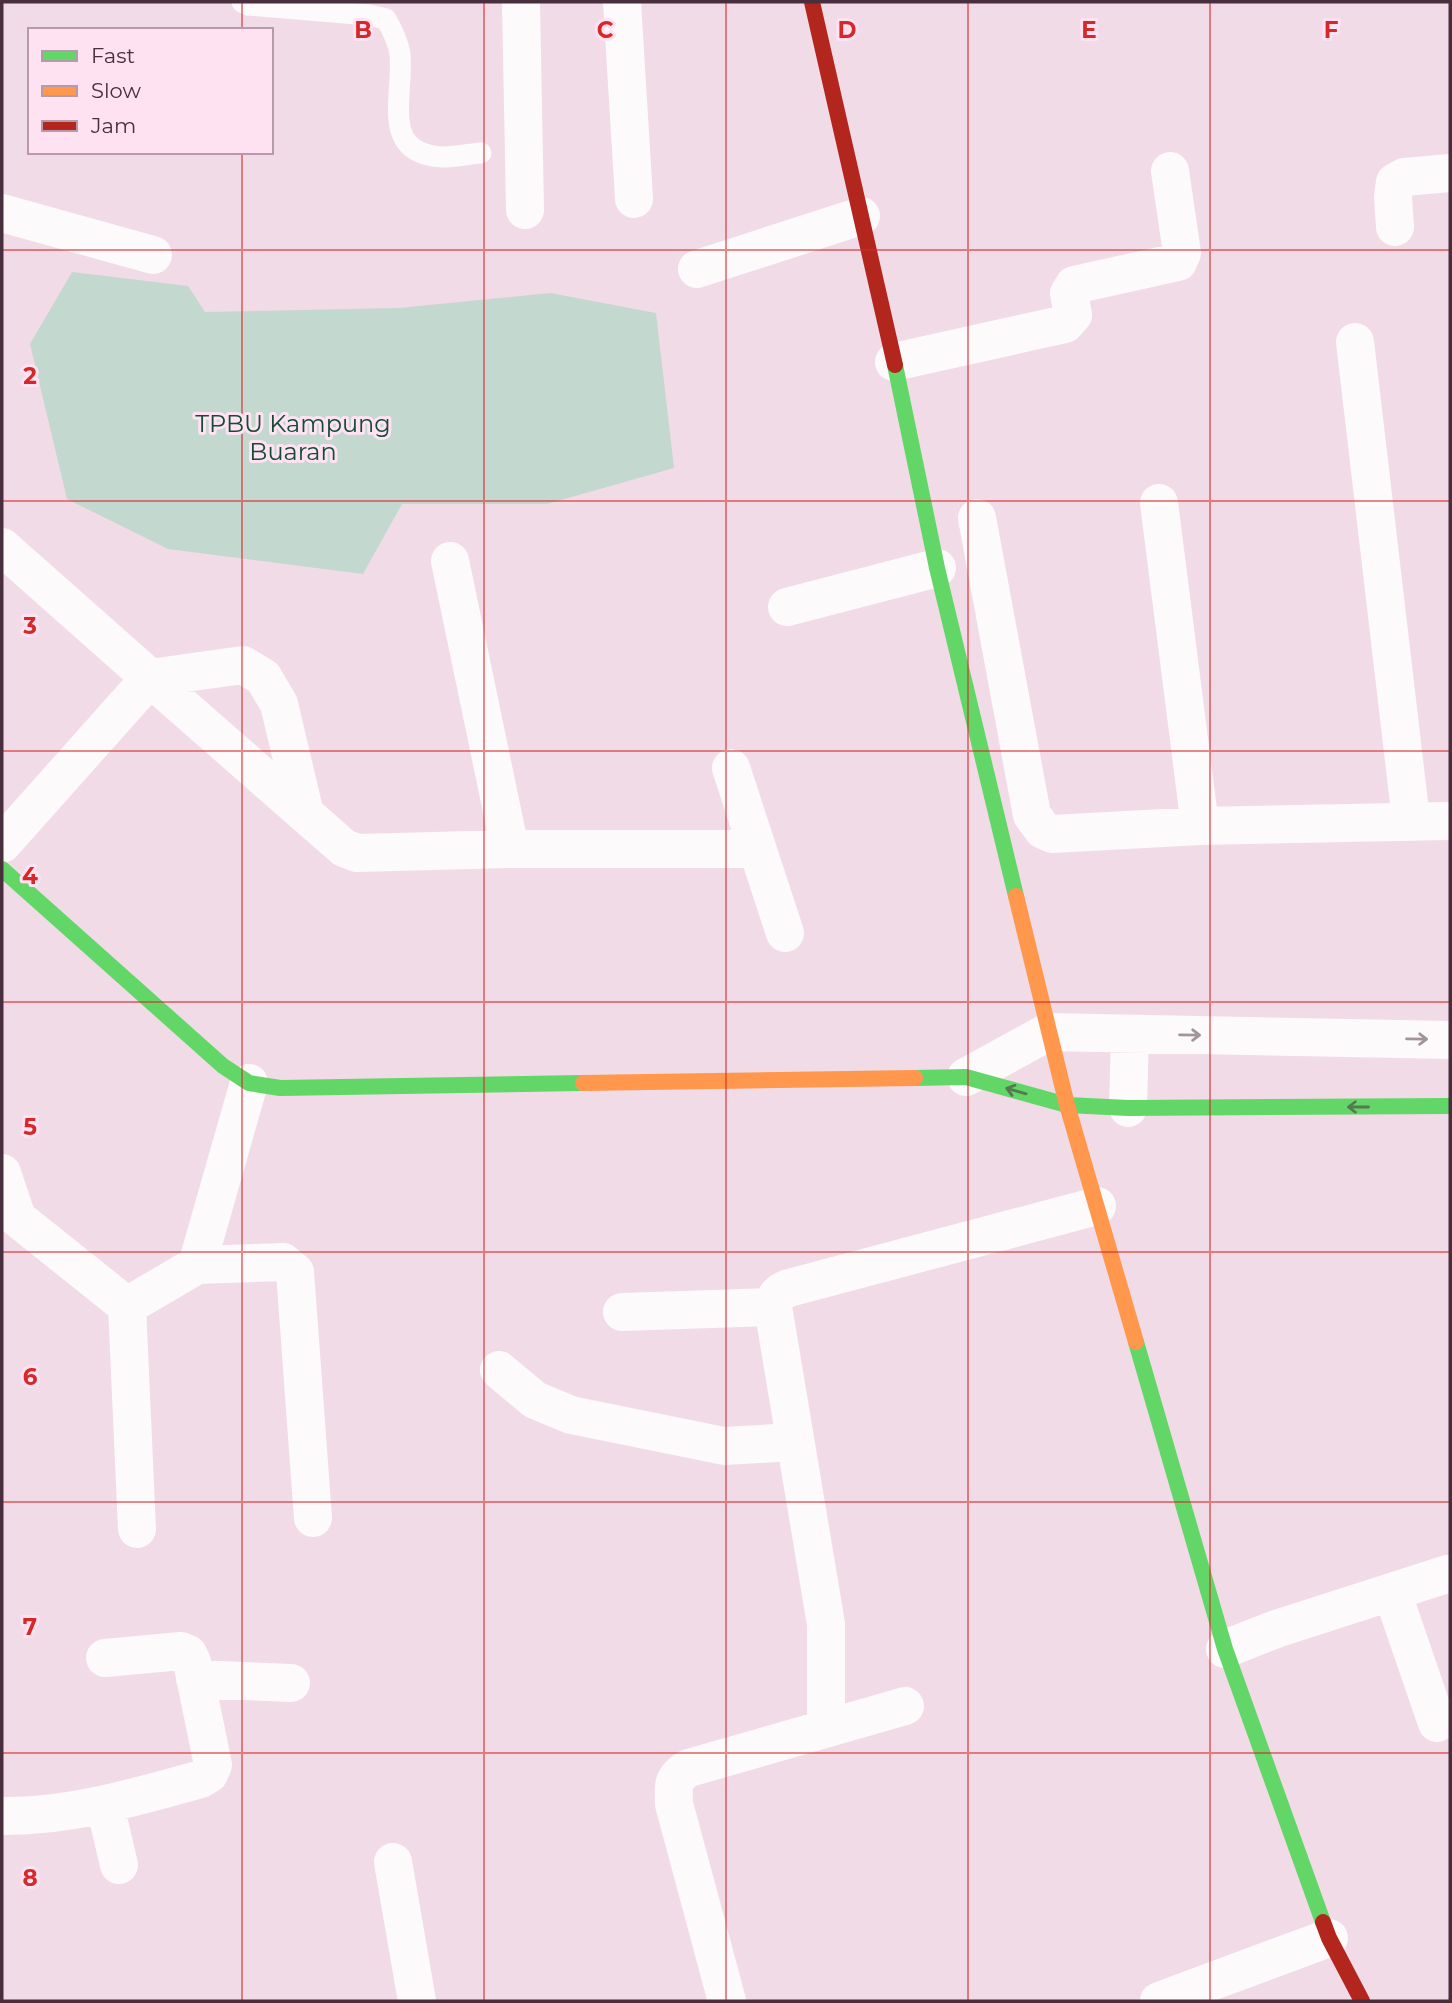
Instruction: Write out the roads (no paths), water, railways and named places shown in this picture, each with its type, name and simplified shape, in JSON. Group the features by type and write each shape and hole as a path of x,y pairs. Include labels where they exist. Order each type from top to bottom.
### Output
{"street":[{"path":"521,2 525,210"},
{"path":"622,2 634,199"},
{"path":"812,2 894,362 937,568 1067,1105 1225,1649 1329,1938 1362,2001"},
{"path":"894,362 1065,324 1073,315 1070,288 1077,284 1178,262 1182,253 1170,171"},
{"path":"1395,227 1395,182 1405,177 1450,173"},
{"path":"2,213 153,255"},
{"path":"697,269 861,216"},
{"path":"1355,342 1411,820"},
{"path":"1159,503 1200,826"},
{"path":"977,518 1032,815 1037,823 1052,834 1200,826 1450,821"},
{"path":"2,547 157,680 344,848 357,853 510,849 757,849"},
{"path":"450,561 510,849"},
{"path":"787,607 937,568"},
{"path":"2,844 157,680 243,665 263,677 279,704 305,814"},
{"path":"157,680 2,869 223,1066 249,1083 280,1088 315,1089 966,1077 1067,1105 1128,1108 1450,1106"},
{"path":"731,768 785,933"},
{"path":"966,1077 1048,1032 1450,1040"},
{"path":"1128,1108 1130,1034"},
{"path":"197,1265 249,1083"},
{"path":"2,1173 9,1221 127,1306"},
{"path":"826,1729 825,1624 773,1307 774,1298 779,1292 789,1289 1097,1206"},
{"path":"127,1306 197,1265 283,1262 295,1272 313,1518"},
{"path":"127,1306 137,1530"},
{"path":"622,1312 773,1307"},
{"path":"499,1370 535,1400 571,1415 724,1446 796,1442"},
{"path":"1225,1649 1276,1629 1447,1574"},
{"path":"1392,1592 1437,1723"},
{"path":"2,1816 23,1816 105,1805 201,1779 209,1774 213,1765 192,1662 188,1654 181,1651 105,1658"},
{"path":"195,1679 292,1682"},
{"path":"727,2001 674,1804 676,1776 689,1768 905,1706"},
{"path":"105,1805 119,1865"},
{"path":"393,1862 417,2001"},
{"path":"1159,2001 1329,1938"}],"lane":[{"path":"242,2 248,5 369,15 386,19 396,35 400,55 398,125 405,142 421,152 443,157 481,153"}],"park label":[{"name":"TPBU Kampung Buaran","path":"293,437"}]}
